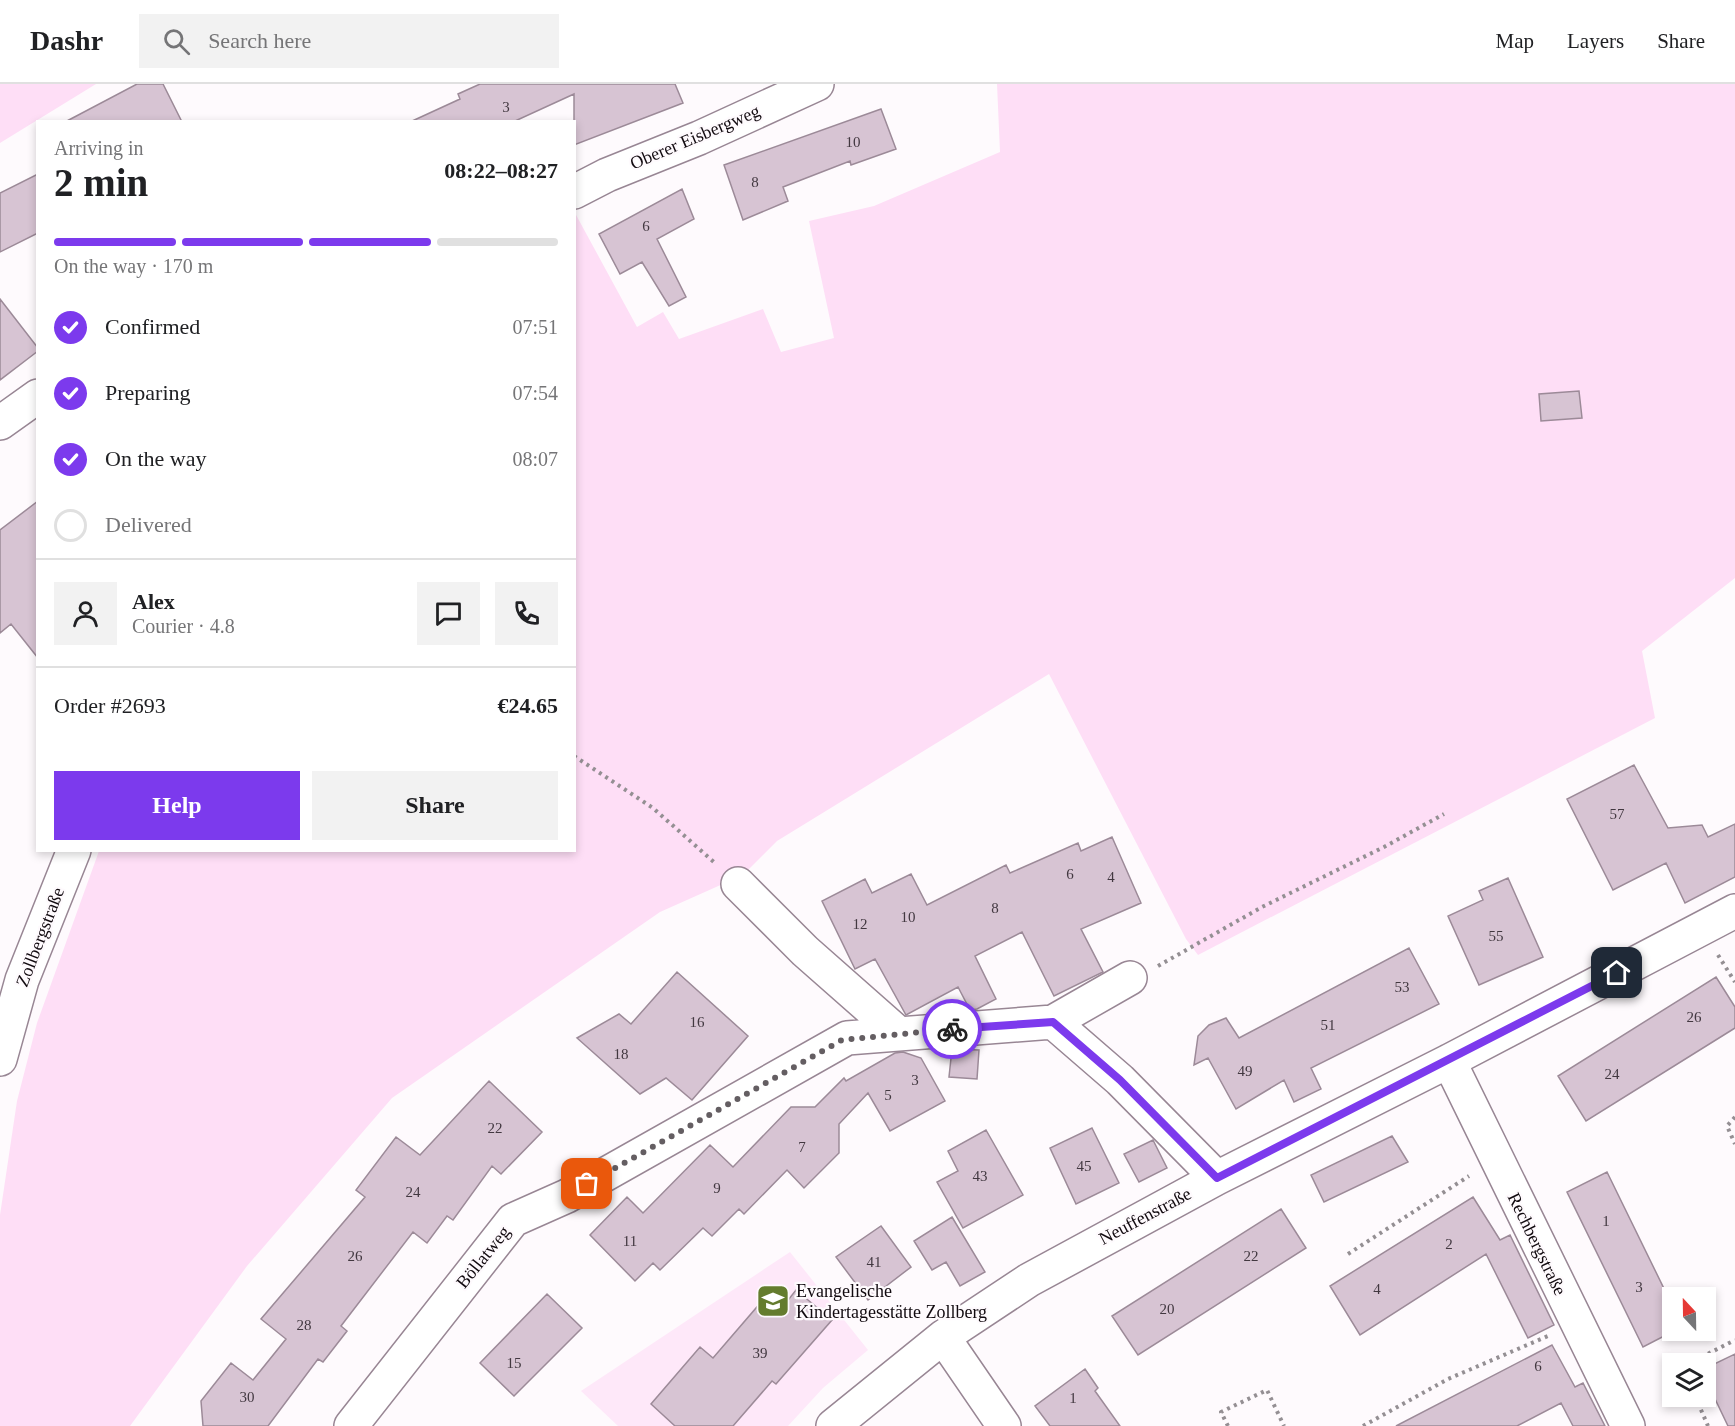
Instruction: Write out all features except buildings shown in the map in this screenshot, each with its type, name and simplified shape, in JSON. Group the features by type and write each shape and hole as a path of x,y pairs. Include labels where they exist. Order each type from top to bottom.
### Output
{"street":[{"name":"Oberer Eisbergweg","path":"576,191 607,175 699,138 817,84"},
{"path":"0,423 36,397"},
{"name":"Zollbergstraße","path":"0,1059 22,980 73,852"},
{"path":"738,884 805,951 898,1033"},
{"name":"Neuffenstraße","path":"833,1426 943,1337 1029,1280 1217,1178 1449,1061 1735,911"},
{"path":"1130,978 1053,1022 1120,1080 1217,1178"},
{"name":"Böllatweg","path":"351,1426 513,1220 567,1196 842,1040 898,1033 1053,1022"},
{"name":"Rechbergstraße","path":"1449,1061 1495,1160 1628,1426"},
{"path":"943,1337 1004,1426"}],"path":[{"path":"576,757 653,808 738,884"},
{"path":"1130,978 1148,971 1262,907 1384,847 1444,814"},
{"path":"1735,1117 1727,1126 1735,1144"},
{"path":"1348,1254 1495,1160"},
{"path":"1363,1426 1477,1365 1577,1324"},
{"path":"1710,1353 1735,1340"},
{"path":"1228,1426 1221,1412 1267,1390 1284,1426"},
{"path":"1700,1407 1708,1426"}],"shaded area":[{"path":"0,84 96,84 36,120 0,143"},
{"path":"997,84 1735,84 1735,578 1642,651 1655,718 1198,955 1186,939 1049,674 777,841 743,875 660,912 392,1098 247,1266 130,1426 0,1426 0,1215 17,1101 37,1023 99,852 576,852 576,215 637,327 663,312 679,339 763,309 781,352 834,338 809,221 874,206 1000,152"},
{"name":"Evangelische Kindertagesstätte Zollberg","path":"790,1252 868,1350 823,1388 788,1426 618,1426 581,1391"}],"way so far":[{"path":"587,1184 842,1040 952,1029"}],"place":[{"name":"Evangelische Kindertagesstätte Zollberg","path":"773,1301"}],"route":[{"path":"952,1029 1044,1021 1059,1025 1120,1080 1217,1178 1617,973"}]}
